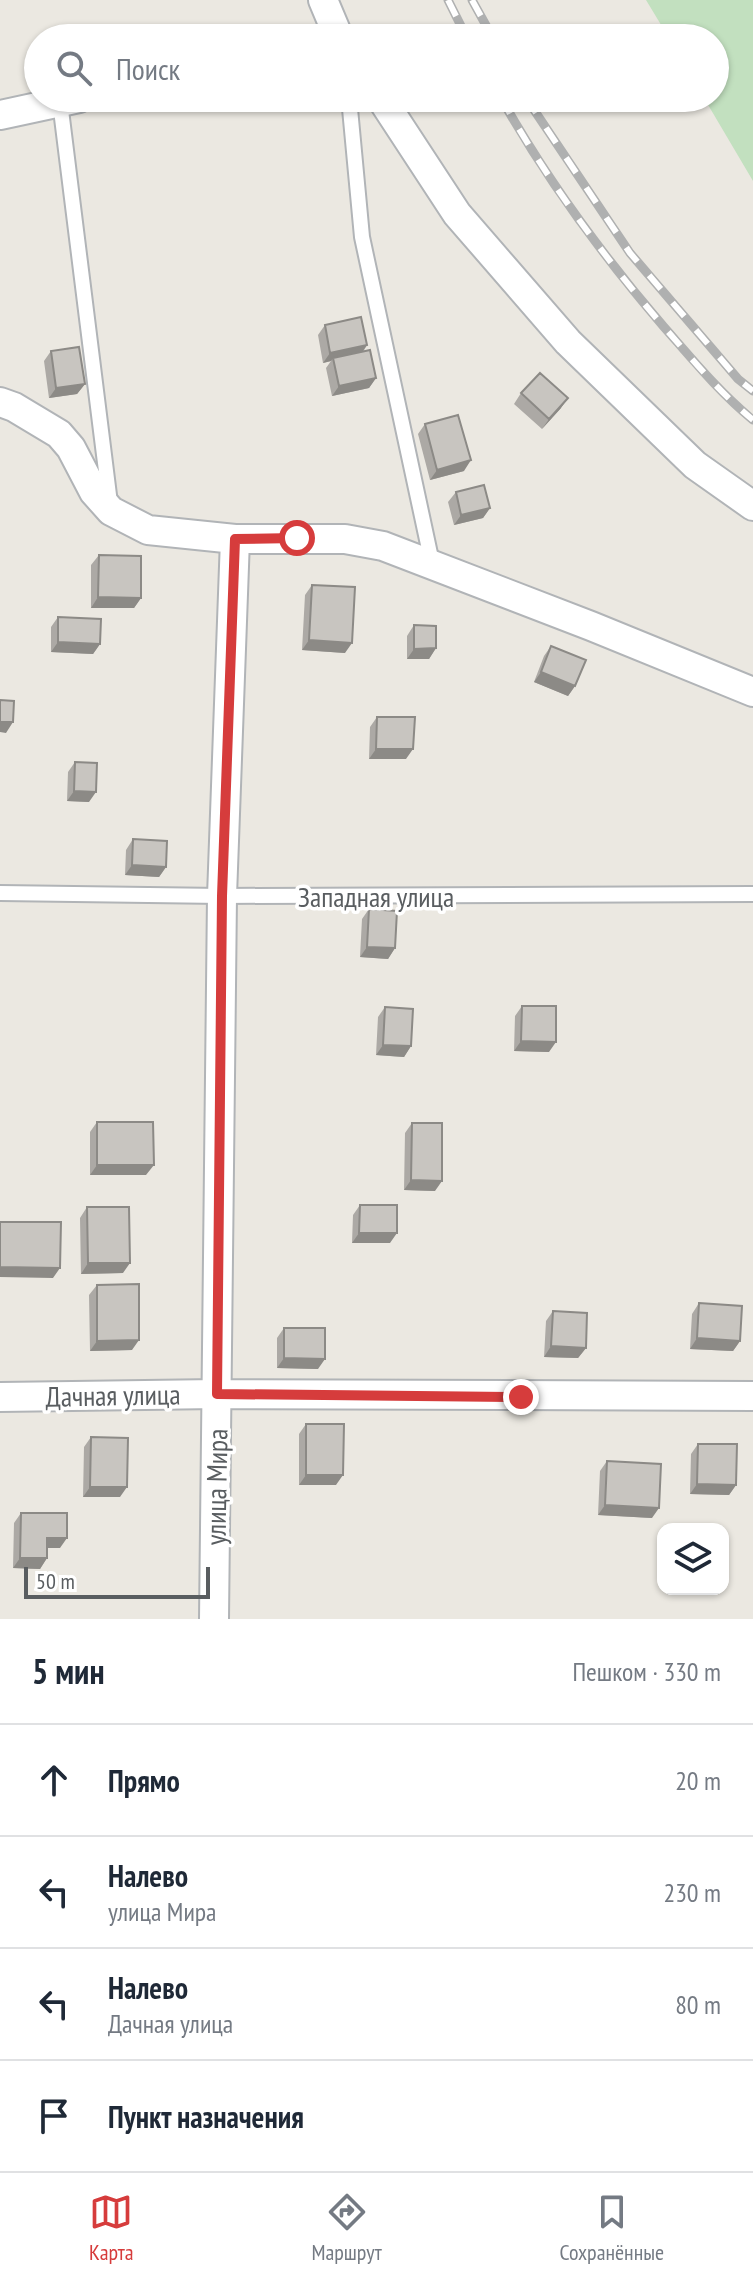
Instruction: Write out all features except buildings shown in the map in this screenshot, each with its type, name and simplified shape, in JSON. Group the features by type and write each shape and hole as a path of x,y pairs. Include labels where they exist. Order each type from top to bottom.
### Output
{"street":[{"path":"323,0 333,24"},
{"path":"0,115 24,110"},
{"path":"390,112 457,214 568,342 695,465 753,506"},
{"path":"0,402 59,434 71,448 94,492 111,511 148,530 235,539 345,539 383,546 753,692"},
{"name":"улица Мира","path":"214,1619 222,896 235,539"},
{"name":"Дачная улица","path":"0,1397 217,1394 753,1396"}],"lane":[{"path":"70,112 111,511"},
{"path":"350,112 362,237 432,563"},
{"name":"Западная улица","path":"0,893 222,896 753,894"}],"green space":[{"path":"646,0 753,0 753,181 712,112 729,112 729,24 661,24"}],"railway":[{"path":"448,0 460,24"},
{"path":"472,0 485,24"},
{"path":"509,112 557,188 619,273 707,375 753,420"},
{"path":"535,112 630,253 738,379 753,391"}],"route":[{"path":"297,538 235,539 222,896 217,1394 521,1397"}]}
